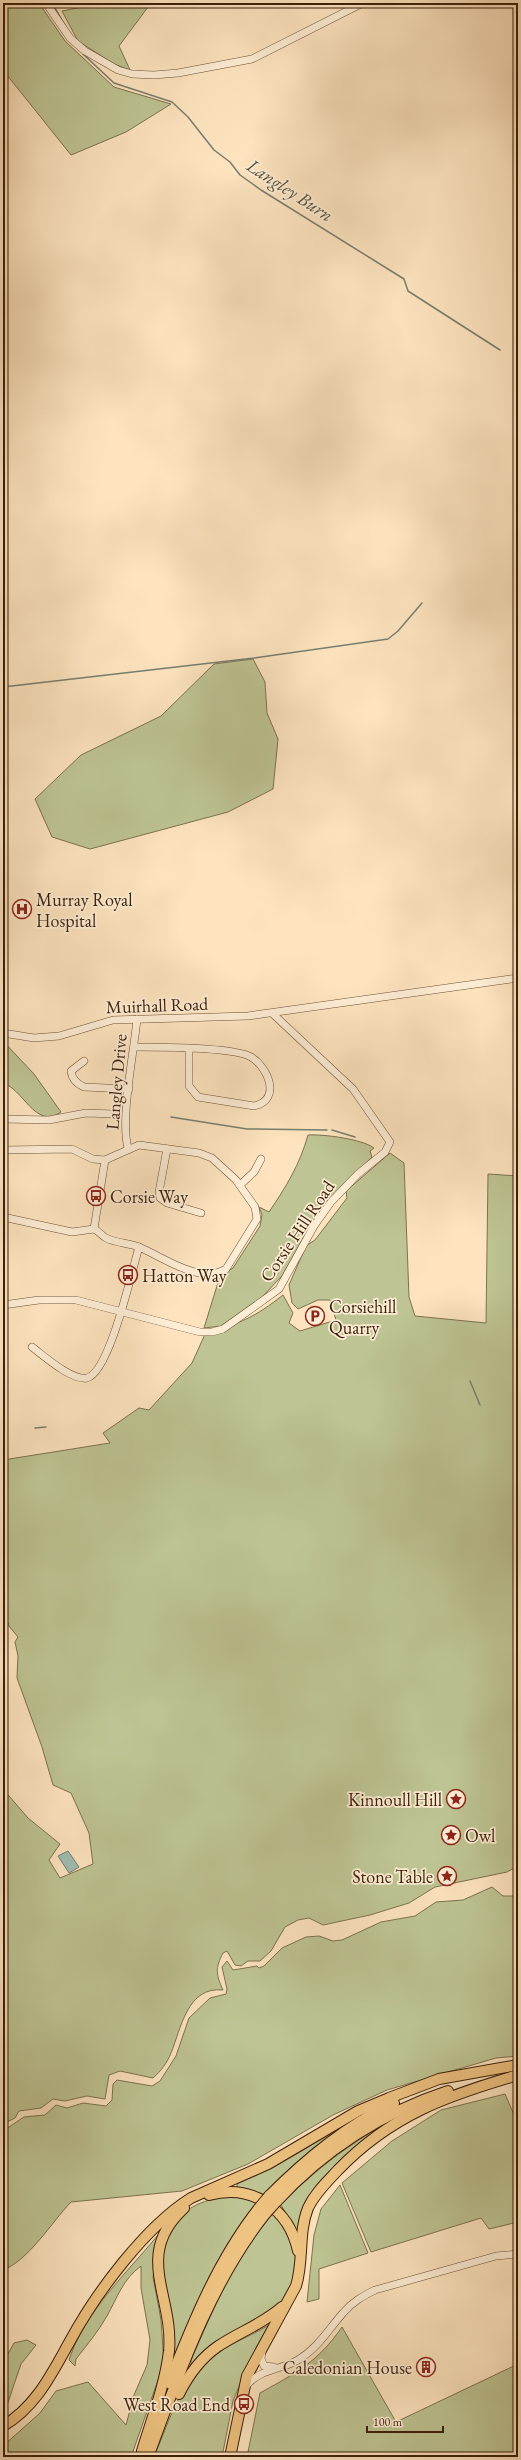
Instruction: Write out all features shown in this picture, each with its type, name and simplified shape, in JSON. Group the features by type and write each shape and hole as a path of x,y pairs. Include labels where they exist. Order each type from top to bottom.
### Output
{"highway":[{"path":"3,2426 24,2411 43,2388 102,2290 170,2212 191,2198 268,2164 358,2111 440,2079 518,2066"},
{"path":"144,2454 198,2312 228,2252 273,2199 327,2142 362,2119 424,2089 496,2069"},
{"path":"273,2199 337,2146 398,2110 460,2087 518,2075"},
{"path":"230,2457 244,2388 253,2363 291,2296 300,2275 303,2228 308,2208 320,2190 358,2152 389,2127 416,2112 459,2093 518,2075"},
{"path":"144,2454 166,2371 168,2330 157,2265 160,2245 171,2222 184,2208 200,2199 219,2193 245,2193 269,2204 283,2217 296,2238 299,2252 300,2275"},
{"path":"141,2244 153,2232 171,2222"},
{"path":"144,2454 182,2387 195,2368 218,2347 267,2319 282,2307 294,2282 299,2252"}],"street":[{"path":"46,3 70,38 77,45 110,66 124,72 142,75 178,73 252,59 362,3"},
{"name":"Muirhall Road","path":"3,1033 34,1038 58,1036 101,1022 137,1019 222,1018 273,1014 518,978"},
{"name":"Corsie Hill Road","path":"3,1305 58,1299 76,1300 200,1332 212,1332 228,1326 279,1289 314,1226 331,1202 358,1174 388,1149 389,1139 353,1089 273,1014"},
{"name":"Langley Drive","path":"128,1148 125,1129 137,1019"},
{"path":"134,1047 189,1049 233,1051 251,1057 268,1077 270,1088 269,1096 262,1103 254,1106 198,1097 189,1086 189,1049"},
{"path":"84,1061 71,1071 74,1080 78,1085 84,1087 129,1089"},
{"path":"3,1119 49,1120 86,1113 114,1114"},
{"path":"3,1150 72,1149 93,1159 105,1160 128,1148 142,1145 209,1157 230,1174 240,1185 255,1207 258,1219 231,1263 222,1272 204,1274 166,1262 139,1247 106,1238 94,1229 72,1232 3,1217"},
{"path":"167,1149 159,1192 160,1198 167,1203 201,1213"},
{"path":"240,1185 254,1172 261,1159"},
{"path":"94,1229 105,1160"},
{"path":"32,1347 67,1372 86,1378 100,1368 122,1311 139,1247"},
{"path":"244,2388 259,2373 298,2360 317,2346 343,2312 356,2300 375,2290 496,2256 518,2254"},
{"path":"266,2339 262,2352 264,2366 284,2365"}],"green space":[{"path":"3,3 39,3 65,41 114,87 171,104 126,132 71,155 3,70"},
{"path":"102,3 151,3 119,46 130,70 114,64 78,41 62,11"},
{"path":"253,659 265,682 267,713 278,739 273,789 228,812 90,849 52,837 35,799 81,755 161,716 214,664"},
{"path":"3,1041 34,1074 61,1112 52,1116 44,1116 36,1112 10,1087 3,1084"},
{"path":"308,1135 332,1136 361,1142 374,1148 370,1151 372,1157 329,1199 312,1222 282,1276 261,1298 221,1326 204,1328 220,1276 233,1268 260,1226 262,1215 259,1207 269,1212 281,1194 297,1166"},
{"path":"390,1153 404,1163 409,1297 415,1316 486,1323 488,1174 518,1176 518,1866 507,1872 435,1887 409,1903 370,1915 323,1925 309,1918 298,1920 285,1927 271,1951 260,1961 248,1961 241,1966 235,1965 227,1951 223,1953 217,1972 223,1990 211,1991 201,1995 193,2002 182,2021 168,2060 153,2078 120,2071 109,2075 105,2099 87,2096 65,2101 53,2099 41,2108 19,2111 15,2118 3,2124 3,1789 28,1818 60,1844 49,1860 60,1878 93,1864 89,1833 71,1793 53,1785 42,1747 17,1678 18,1656 15,1642 18,1637 9,1626 7,1620 3,1620 3,1460 110,1443 103,1433 139,1408 149,1410 192,1363 206,1332 247,1319 283,1295 293,1313 289,1323 300,1331 336,1320 330,1300 318,1300 298,1309 292,1303 289,1285 306,1246 315,1240 347,1198 346,1191"},
{"path":"492,1887 503,1896 513,1896 518,1893 518,2056 496,2058 387,2090 333,2115 248,2164 182,2191 71,2202 31,2250 13,2265 3,2270 3,2131 24,2117 45,2115 56,2105 67,2108 83,2103 106,2106 112,2100 113,2084 117,2080 152,2086 160,2081 176,2056 189,2018 210,1998 226,1994 227,1989 222,1967 227,1961 233,1970 257,1966 259,1968 264,1966 282,1948 306,1937 319,1936 333,1941 342,1940 381,1922 415,1916 436,1902 463,1900"},
{"path":"505,2094 518,2124 518,2222 489,2229 481,2218 371,2252 342,2183 392,2141 441,2110"},
{"path":"422,2102 323,2184 298,2234 281,2205 313,2174 347,2148"},
{"path":"377,2107 313,2148 264,2194 237,2188 237,2184 273,2167"},
{"path":"340,2185 368,2253 319,2269 319,2299 307,2302 314,2235 321,2209"},
{"path":"237,2196 257,2203 175,2360 171,2363 161,2281 163,2256 169,2233 183,2214 205,2202"},
{"path":"273,2212 286,2228 294,2245 296,2262 293,2282 281,2306 191,2370 191,2360 226,2282 247,2245"},
{"path":"158,2235 159,2240 153,2277 161,2320 164,2363 131,2457 3,2457 3,2446 40,2413 56,2391 88,2382 126,2425 134,2395 147,2365 150,2340 141,2288 141,2266 135,2271 121,2289 107,2316 92,2339 76,2359 75,2366 69,2360 85,2325 96,2309"},
{"path":"269,2325 271,2326 246,2370 233,2401 222,2457 154,2457 179,2398 185,2387 201,2367 224,2349"},
{"path":"342,2327 396,2422 518,2364 518,2454 512,2457 247,2457 260,2393 306,2366 324,2349"},
{"path":"27,2340 36,2345 21,2364 3,2417 3,2363 14,2343"}],"water":[{"path":"68,1851 79,1867 69,1873 58,1856"}],"waterway":[{"name":"Langley Burn","path":"52,3 66,27"},
{"name":"Langley Burn","path":"83,54 114,83 172,102 188,117 214,150 230,162 240,175 261,190 404,279 408,291 500,350"},
{"path":"3,687 254,658 388,639 398,631 422,603"},
{"path":"171,1117 247,1129 327,1130"},
{"path":"332,1130 355,1137"},
{"path":"470,1381 480,1405"},
{"path":"35,1428 46,1427"}],"place":[{"name":"Murray Royal Hospital","path":"22,909"},
{"name":"Corsie Way","path":"96,1196"},
{"name":"Hatton Way","path":"128,1275"},
{"name":"Corsiehill Quarry","path":"315,1316"},
{"name":"Kinnoull Hill","path":"456,1799"},
{"name":"Owl","path":"451,1835"},
{"name":"Stone Table","path":"447,1876"},
{"name":"Caledonian House","path":"426,2367"},
{"name":"West Road End","path":"244,2404"}]}
